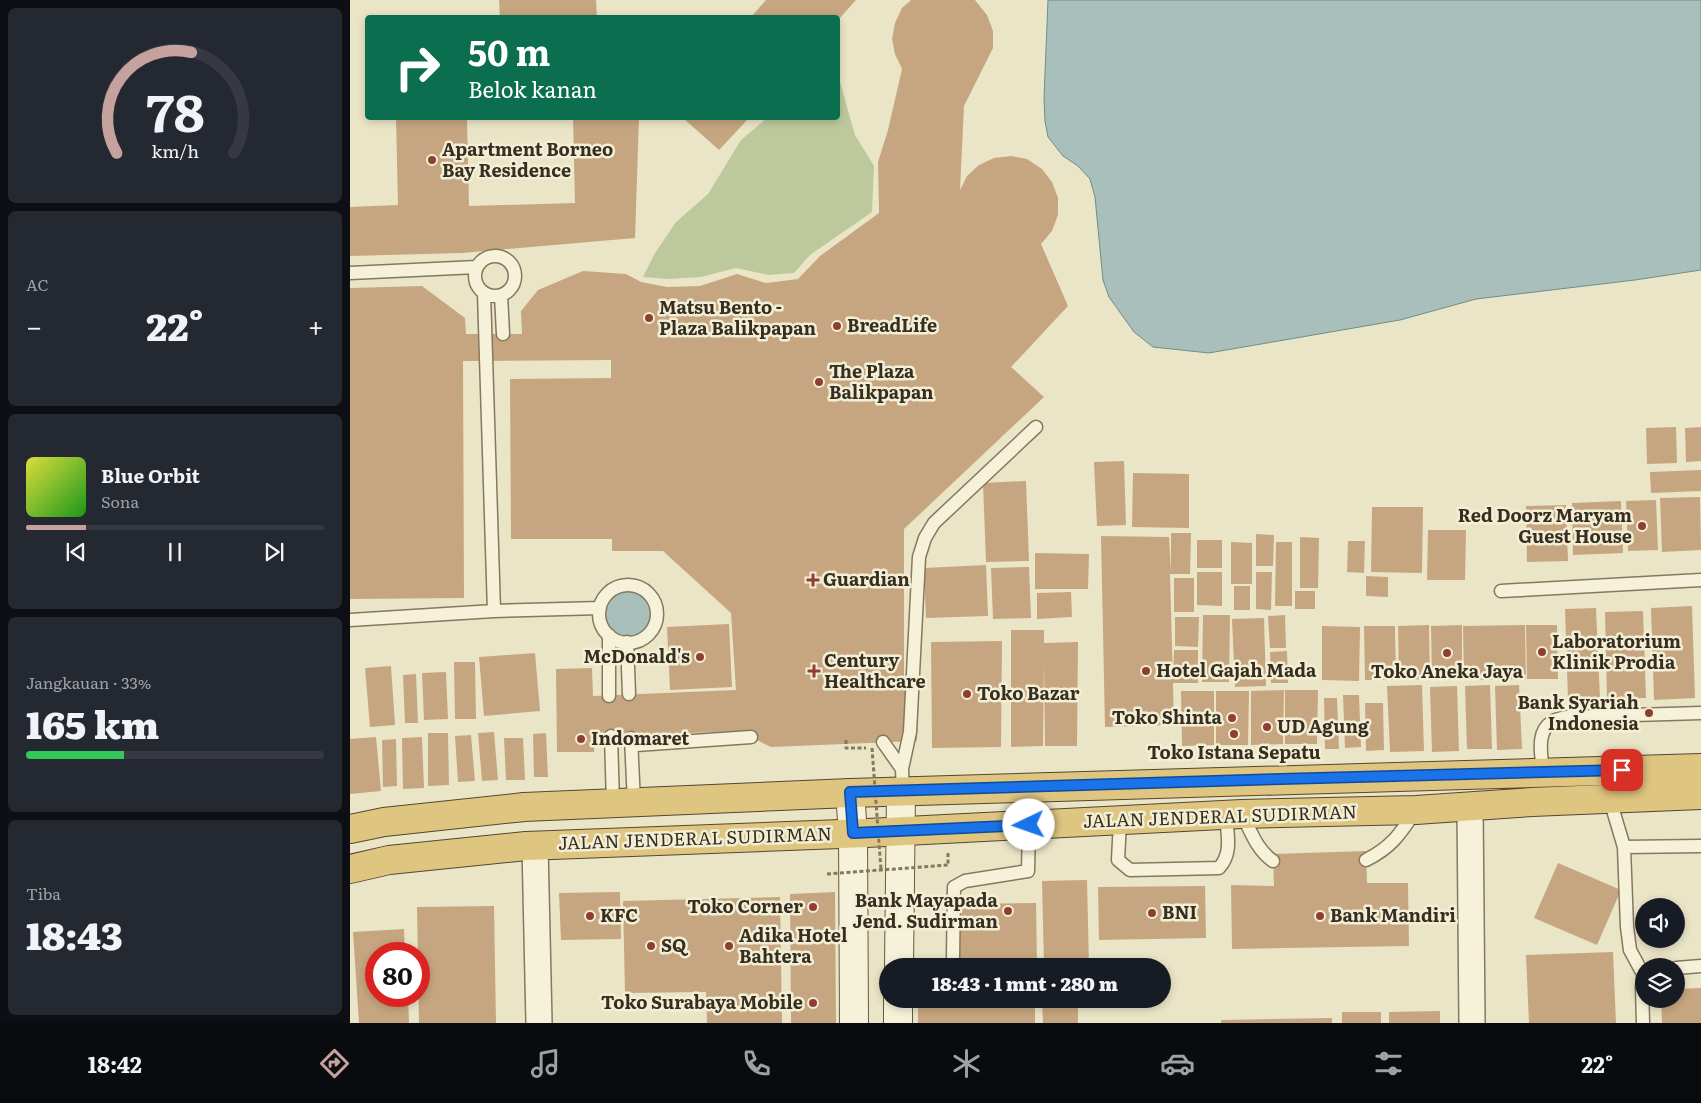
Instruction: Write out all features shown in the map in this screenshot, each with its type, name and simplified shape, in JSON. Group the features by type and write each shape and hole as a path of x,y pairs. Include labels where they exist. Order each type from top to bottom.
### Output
{"highway":[{"name":"JALAN JENDERAL SUDIRMAN","path":"350,829 384,822 524,807 850,792 902,784 1271,779 1701,768"},
{"name":"JALAN JENDERAL SUDIRMAN","path":"350,869 389,860 535,846 1234,815 1416,810 1701,795"}],"main road":[{"path":"899,958 902,784"},
{"path":"850,792 853,833 854,1023"},
{"path":"898,1008 898,1023"}],"street":[{"path":"1470,806 1472,1023"},
{"path":"535,846 539,1023"}],"lane":[{"path":"496,256 508,261 512,266 516,279 513,286 509,291 501,295 490,296 484,293 476,283 477,268 484,260 496,256"},
{"path":"350,273 477,268"},
{"path":"484,293 500,611"},
{"path":"501,295 503,334"},
{"path":"902,784 910,732 919,558 925,538 934,523 1036,427"},
{"path":"1501,591 1701,580"},
{"path":"626,585 644,589 656,603 657,621 653,629 646,637 637,641 617,640 609,635 603,627 600,617 600,608 604,599 618,587 626,585"},
{"path":"350,620 500,611 600,608"},
{"path":"609,635 609,696"},
{"path":"627,642 629,694"},
{"path":"1543,773 1543,730 1552,721 1567,717 1701,713"},
{"path":"612,736 623,803"},
{"path":"623,803 632,739 636,745 750,737"},
{"path":"877,745 902,784"},
{"path":"1610,800 1624,847 1626,927 1630,950 1635,959"},
{"path":"1366,860 1389,846 1416,810"},
{"path":"1120,820 1118,860 1130,870 1219,868 1225,862 1229,852 1234,815"},
{"path":"1234,815 1265,855 1273,861"},
{"path":"953,957 954,887 966,881 1028,871 1029,825"},
{"path":"1624,847 1701,846"},
{"path":"1685,967 1701,966"},
{"path":"1643,1008 1643,1023"}],"path":[{"path":"846,740 846,748 877,745 881,870"},
{"path":"827,874 948,865 948,850"}],"green space":[{"path":"840,82 855,135 874,166 872,212 810,255 794,273 769,275 736,268 701,277 667,279 643,277 655,253 676,222 708,194 741,140 765,120 840,120"}],"water":[{"path":"1048,0 1701,0 1701,270 1476,299 1400,320 1209,353 1153,347 1134,332 1109,297 1103,280 1095,197 1090,179 1078,166 1063,156 1048,137 1044,98"},
{"path":"628,589 637,591 648,600 653,614 651,623 642,634 628,639 619,637 608,628 603,614 605,605 614,594"}],"building":[{"path":"499,0 596,0 597,15 500,15"},
{"path":"766,0 856,0 840,18 840,15 753,15"},
{"name":"The Plaza Balikpapan","path":"911,0 975,0 987,15 993,31 993,48 964,106 960,190 967,176 979,165 994,158 1011,156 1027,159 1042,169 1052,182 1058,198 1058,215 1052,231 1041,244 1068,306 1011,367 1044,397 904,529 904,678 918,678 917,741 771,747 738,731 595,737 594,752 557,752 556,669 592,668 593,696 736,690 731,613 663,551 612,551 612,539 511,539 510,379 611,378 611,360 463,361 464,598 350,599 350,288 422,286 465,318 466,334 522,334 521,311 538,290 583,271 626,274 641,282 667,287 700,286 737,274 766,283 798,279 820,256 879,213 878,162 888,130 902,69 895,54 892,39 895,23 902,8"},
{"name":"Apartment Borneo Bay Residence","path":"396,120 467,120 469,206 575,203 573,120 639,120 635,238 462,253 350,256 350,207 398,205"},
{"path":"685,120 747,120 719,150"},
{"path":"1676,427 1677,463 1647,464 1646,428"},
{"path":"1701,427 1701,461 1686,462 1685,428"},
{"path":"1124,461 1126,525 1097,526 1094,462"},
{"path":"1701,470 1701,491 1651,493 1650,472"},
{"path":"1133,473 1189,474 1189,528 1132,527"},
{"path":"1026,481 1029,561 986,562 983,483"},
{"path":"1700,497 1701,550 1662,552 1660,498"},
{"name":"Red Doorz Maryam Guest House","path":"1656,500 1658,550 1628,551 1626,501"},
{"path":"1621,501 1623,553 1573,555 1572,503"},
{"path":"1566,505 1568,561 1527,562 1526,506"},
{"path":"1372,507 1423,507 1422,573 1371,572"},
{"path":"1428,530 1466,530 1465,580 1427,580"},
{"path":"1171,533 1191,533 1190,574 1170,574 1173,680 1174,650 1198,650 1198,683 1173,683 1174,725 1105,727 1101,536 1169,537 1171,572"},
{"path":"1256,534 1274,535 1273,566 1256,566"},
{"path":"1300,537 1319,538 1318,588 1300,588"},
{"path":"1197,540 1222,540 1222,568 1197,568"},
{"path":"1348,541 1365,541 1364,573 1347,572"},
{"path":"1231,542 1252,543 1252,584 1231,584"},
{"path":"1276,542 1292,542 1292,606 1275,606"},
{"path":"1035,553 1089,554 1088,589 1035,589"},
{"path":"986,565 988,616 926,618 924,568"},
{"path":"1029,567 1031,618 993,619 991,568"},
{"path":"1197,572 1222,572 1222,606 1197,605"},
{"path":"1256,572 1272,572 1271,610 1256,609"},
{"path":"1366,576 1388,577 1388,597 1366,596"},
{"path":"1174,578 1194,578 1194,612 1174,612"},
{"path":"1234,586 1250,586 1250,610 1234,610"},
{"path":"1295,591 1315,591 1315,609 1295,609"},
{"path":"1071,592 1072,617 1037,619 1037,593"},
{"path":"1692,606 1695,698 1654,700 1651,608"},
{"path":"1596,608 1600,699 1568,700 1565,609"},
{"path":"1643,611 1646,698 1607,699 1605,612"},
{"path":"1203,615 1230,615 1229,682 1202,682"},
{"path":"1285,615 1286,648 1270,648 1268,616"},
{"path":"1175,617 1199,617 1198,647 1175,646"},
{"path":"1264,618 1266,686 1235,687 1232,619"},
{"name":"McDonald's","path":"729,624 732,687 670,690 667,627"},
{"path":"1429,625 1430,679 1399,680 1398,626"},
{"name":"Toko Aneka Jaya","path":"1462,625 1462,679 1432,680 1431,626"},
{"path":"1525,625 1526,679 1464,680 1463,626"},
{"name":"Laboratorium Klinik Prodia","path":"1526,625 1557,625 1558,679 1527,679"},
{"path":"1322,626 1360,627 1359,681 1322,680"},
{"path":"1364,626 1395,626 1396,680 1365,680"},
{"path":"1011,630 1044,630 1044,643 1078,642 1077,746 1045,746 1044,663 1043,746 1011,747"},
{"name":"Toko Bazar","path":"1002,641 1001,747 932,748 931,642"},
{"path":"1287,651 1288,683 1271,683 1270,652"},
{"path":"535,653 540,711 484,716 479,657"},
{"path":"454,662 475,662 476,719 455,719"},
{"path":"391,666 395,725 370,727 365,668"},
{"path":"446,672 448,719 424,720 422,673"},
{"path":"416,674 418,723 405,723 403,675"},
{"path":"1422,685 1424,751 1390,752 1387,686"},
{"path":"1490,685 1492,749 1467,749 1465,686"},
{"path":"1519,685 1522,749 1497,750 1495,686"},
{"path":"1457,686 1459,751 1432,752 1430,687"},
{"name":"UD Agung","path":"1284,690 1283,744 1251,745 1251,691"},
{"path":"1285,690 1318,690 1317,744 1285,744"},
{"path":"1181,691 1214,691 1214,745 1182,746"},
{"name":"Toko Shinta","path":"1216,691 1249,691 1248,745 1216,745"},
{"path":"1343,695 1359,695 1361,747 1345,748"},
{"path":"1324,698 1337,698 1339,749 1325,749"},
{"path":"1365,703 1383,703 1384,750 1366,751"},
{"path":"494,732 498,780 482,781 478,733"},
{"path":"428,733 448,733 449,785 428,786"},
{"path":"546,733 548,777 534,777 533,734"},
{"path":"471,735 475,781 458,782 455,736"},
{"path":"376,737 381,791 350,794 350,739"},
{"path":"422,737 424,788 403,789 402,738"},
{"path":"504,738 523,738 525,780 506,780"},
{"path":"396,739 397,786 383,787 382,740"},
{"name":"Bank Mandiri","path":"1366,851 1367,883 1408,883 1409,946 1232,949 1231,885 1274,886 1273,854"},
{"path":"1558,863 1621,890 1597,945 1534,918"},
{"path":"1087,880 1089,958 1044,958 1042,881"},
{"name":"BNI","path":"1205,886 1206,938 1099,940 1098,887"},
{"name":"KFC","path":"620,892 621,939 561,940 559,893"},
{"path":"835,892 836,1023 791,1023 790,894"},
{"name":"Adika Hotel Bahtera","path":"780,897 782,1023 707,1023 706,992 625,993 623,901"},
{"path":"1036,903 1037,958 959,958 958,904"},
{"path":"494,906 496,1023 419,1023 419,1007 430,1007 430,942 418,942 417,907"},
{"path":"404,929 405,942 365,942 365,1007 408,1007 409,1023 359,1023 353,932"},
{"path":"1613,952 1616,1023 1529,1023 1526,955"},
{"path":"1701,988 1701,1023 1662,1023 1661,1008 1685,1008 1685,989"},
{"path":"918,1008 1035,1008 1035,1023 918,1023"},
{"path":"1042,1008 1078,1008 1078,1023 1043,1023"},
{"path":"1440,1011 1440,1023 1389,1023 1389,1012"},
{"path":"1342,1012 1381,1012 1381,1023 1342,1023"},
{"path":"1332,1018 1332,1023 1221,1023 1221,1020"}],"place":[{"name":"Apartment Borneo Bay Residence","path":"432,160"},
{"name":"Matsu Bento - Plaza Balikpapan","path":"649,318"},
{"name":"BreadLife","path":"837,326"},
{"name":"The Plaza Balikpapan","path":"819,382"},
{"name":"Red Doorz Maryam Guest House","path":"1642,526"},
{"name":"Guardian","path":"813,580"},
{"name":"Laboratorium Klinik Prodia","path":"1542,652"},
{"name":"Toko Aneka Jaya","path":"1447,653"},
{"name":"McDonald's","path":"700,657"},
{"name":"Century Healthcare","path":"814,671"},
{"name":"Hotel Gajah Mada","path":"1146,671"},
{"name":"Toko Bazar","path":"967,694"},
{"name":"Bank Syariah Indonesia","path":"1649,713"},
{"name":"Toko Shinta","path":"1232,718"},
{"name":"UD Agung","path":"1267,727"},
{"name":"Toko Istana Sepatu","path":"1234,734"},
{"name":"Indomaret","path":"581,739"},
{"name":"Toko Corner","path":"813,907"},
{"name":"Bank Mayapada Jend. Sudirman","path":"1008,911"},
{"name":"BNI","path":"1152,913"},
{"name":"KFC","path":"590,916"},
{"name":"Bank Mandiri","path":"1320,916"},
{"name":"SQ","path":"651,946"},
{"name":"Adika Hotel Bahtera","path":"729,946"},
{"name":"Toko Surabaya Mobile","path":"813,1003"}],"route":[{"path":"1029,825 853,833 850,792 1622,770"}]}
